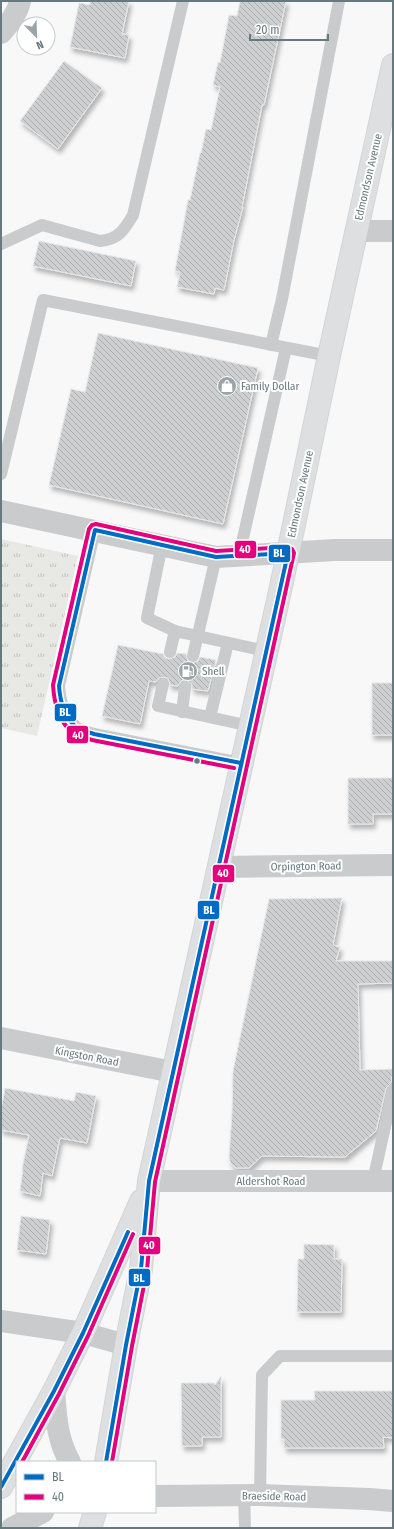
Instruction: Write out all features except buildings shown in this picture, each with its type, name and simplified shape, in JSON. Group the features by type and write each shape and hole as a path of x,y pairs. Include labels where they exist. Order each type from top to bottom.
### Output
{"main road":[{"name":"Edmondson Avenue","path":"106,1461 141,1269 149,1181 288,553 329,356 393,65"},
{"name":"Edmondson Avenue","path":"1,1487 54,1391 83,1333 117,1259 149,1181"},
{"path":"90,1528 95,1513"}],"street":[{"path":"1,32 13,16 19,6 20,1"},
{"path":"356,231 393,231"},
{"path":"1,511 216,557 335,550 393,550"},
{"name":"Orpington Road","path":"219,867 393,865"},
{"name":"Kingston Road","path":"1,1038 173,1072"},
{"name":"Aldershot Road","path":"149,1181 383,1181"},
{"path":"1,1321 83,1333 126,1345"},
{"path":"54,1391 58,1432 64,1452 69,1461"},
{"name":"Braeside Road","path":"156,1496 252,1495 393,1501"},
{"path":"12,1528 41,1513"}],"lane":[{"path":"1,244 42,225 100,241 108,240 119,235 125,228 133,215 182,1"},
{"path":"271,345 340,1"},
{"path":"1,474 43,300 329,356"},
{"path":"240,556 286,348"},
{"path":"95,530 59,686 60,701 68,716 77,727 94,734 241,763"},
{"path":"162,545 146,618 175,631 266,651"},
{"path":"192,656 216,557"},
{"path":"170,652 175,631"},
{"path":"210,717 228,642"},
{"path":"163,684 158,706 250,726"},
{"path":"182,712 185,687"},
{"path":"383,1181 393,1090"},
{"path":"245,1528 252,1495 262,1375 280,1356 393,1356"}],"green space":[{"path":"1,539 78,556 37,736 1,728"}],"transit line":[{"name":"40","path":"112,1461 147,1270 155,1182 294,553 292,549 288,547 216,551 96,524 92,525 89,529 53,685 56,705 61,718 74,733 92,740 234,768"},
{"name":"BL","path":"106,1461 141,1269 149,1181 288,553 216,557 95,530 59,686 60,697 68,718 78,728 94,734 241,763"},
{"name":"BL","path":"1,1487 54,1391 83,1333 128,1232"},
{"name":"40","path":"23,1461 59,1394 88,1336 133,1234"}],"place":[{"name":"Family Dollar","path":"227,386"},
{"name":"Shell","path":"188,671"}]}
